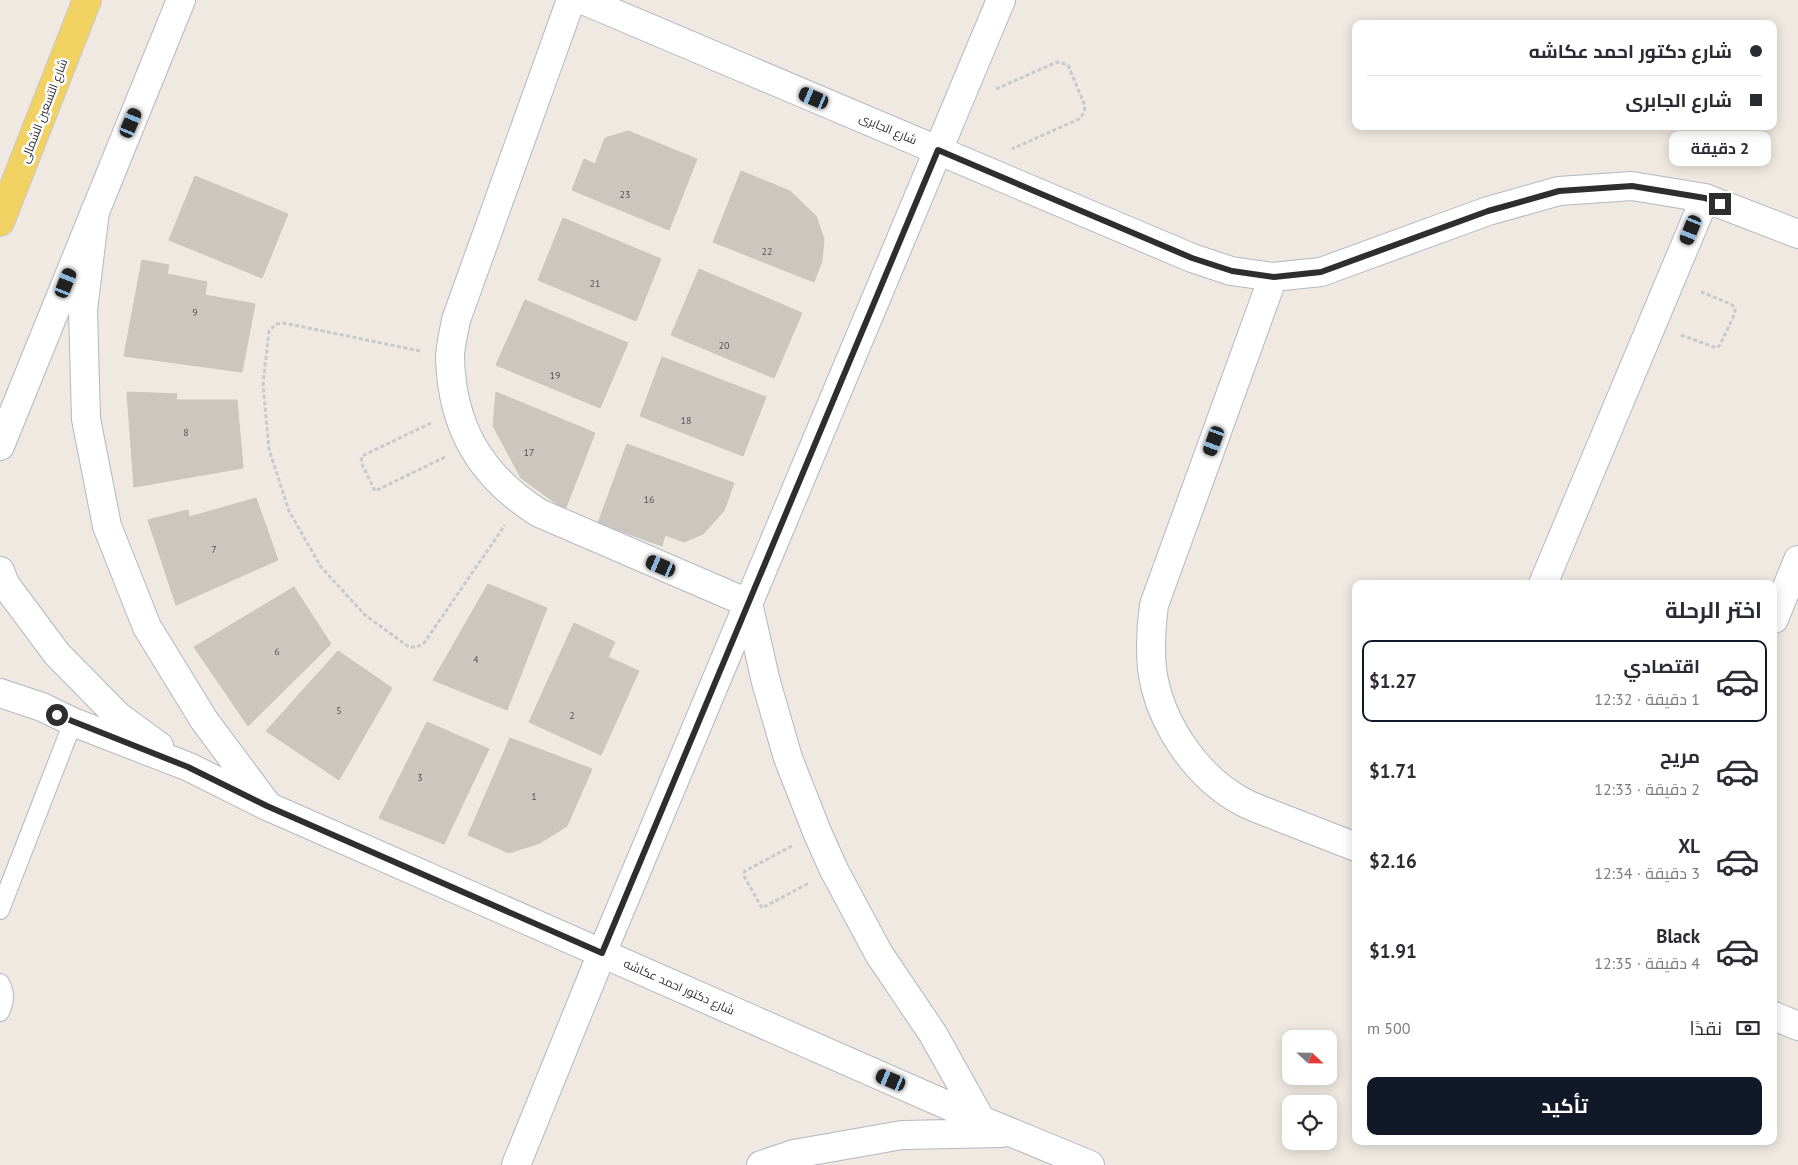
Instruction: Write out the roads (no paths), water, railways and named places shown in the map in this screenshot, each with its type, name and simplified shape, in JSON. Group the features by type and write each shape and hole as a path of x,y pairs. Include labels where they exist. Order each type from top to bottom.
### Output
{"main road":[{"name":"شارع التسعين الشمالى","path":"0,222 87,0"}],"street":[{"path":"0,446 181,0"},
{"path":"571,0 456,320 450,357 457,410 471,445 492,476 520,501 539,513 748,603"},
{"name":"شارع الجابرى","path":"584,0 1192,258 1232,271 1274,277 1321,272 1488,211 1559,191 1632,186 1705,198 1798,234"},
{"path":"516,1165 602,953 1001,0"},
{"path":"1545,580 1705,198"},
{"path":"95,211 83,310 86,419 107,526 147,627 204,720 267,806"},
{"path":"1274,277 1154,605 1150,638 1152,671 1160,703 1174,733 1193,760 1216,784 1243,802 1352,846"},
{"path":"1777,612 1798,560"},
{"name":"شارع دكتور احمد عكاشه","path":"0,571 5,584 57,654 118,716 188,767"},
{"path":"748,603 766,682 788,758 834,870 879,954 933,1034 981,1120"},
{"name":"شارع دكتور احمد عكاشه","path":"0,693 42,707 72,722 188,767 267,806 981,1120 1090,1165"},
{"path":"1777,1017 1798,1026"},
{"path":"761,1165 794,1154 902,1135 1011,1133"}],"lane":[{"path":"0,910 72,722"},
{"path":"0,983 4,995 0,1012"}]}
